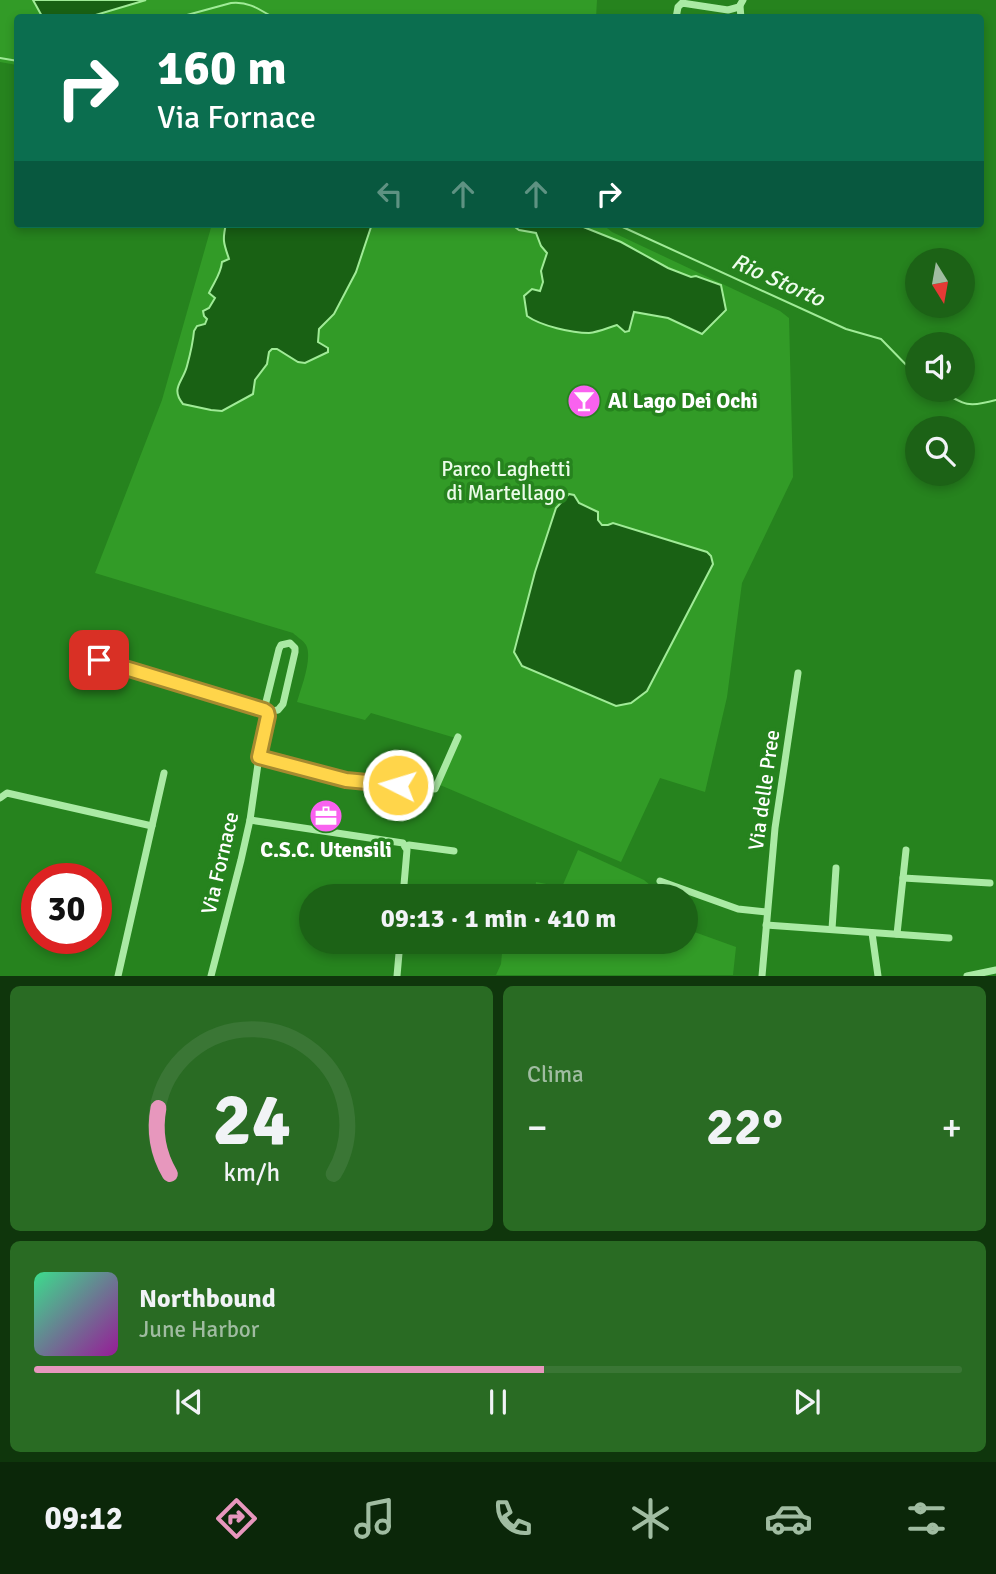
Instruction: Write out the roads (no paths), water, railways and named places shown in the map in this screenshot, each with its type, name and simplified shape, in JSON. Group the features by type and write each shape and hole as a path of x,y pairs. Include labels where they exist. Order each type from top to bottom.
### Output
{"street":[{"path":"677,14 682,3 728,10 741,3"},
{"name":"Via Fornace","path":"211,975 250,820 268,716 265,711 279,649 290,643 295,652 283,704 278,710 265,711"},
{"path":"99,660 265,711"},
{"name":"Via delle Pree","path":"762,975 775,828 798,673"},
{"path":"259,757 346,780 435,789 458,737"},
{"path":"118,975 164,773"},
{"path":"0,798 7,793 152,826"},
{"path":"250,820 400,842 405,846 407,856 404,884"},
{"path":"405,846 454,851"},
{"path":"897,934 906,850"},
{"path":"832,929 836,868"},
{"path":"903,878 990,883"},
{"path":"660,881 738,909 767,912"},
{"path":"766,926 949,937"},
{"path":"872,933 878,975"},
{"path":"397,975 399,954"},
{"path":"967,975 996,970"}],"waterway":[{"name":"Rio Storto","path":"191,14 231,3 253,6 267,14"},
{"name":"Rio Storto","path":"0,58 14,60"},
{"name":"Rio Storto","path":"625,228 846,329 881,339 905,364"},
{"name":"Rio Storto","path":"962,402 979,404 996,400"}],"place":[{"name":"Al Lago Dei Ochi","path":"584,401"},
{"name":"C.S.C. Utensili","path":"326,816"}],"park label":[{"name":"Parco Laghetti di Martellago","path":"506,481"}]}
